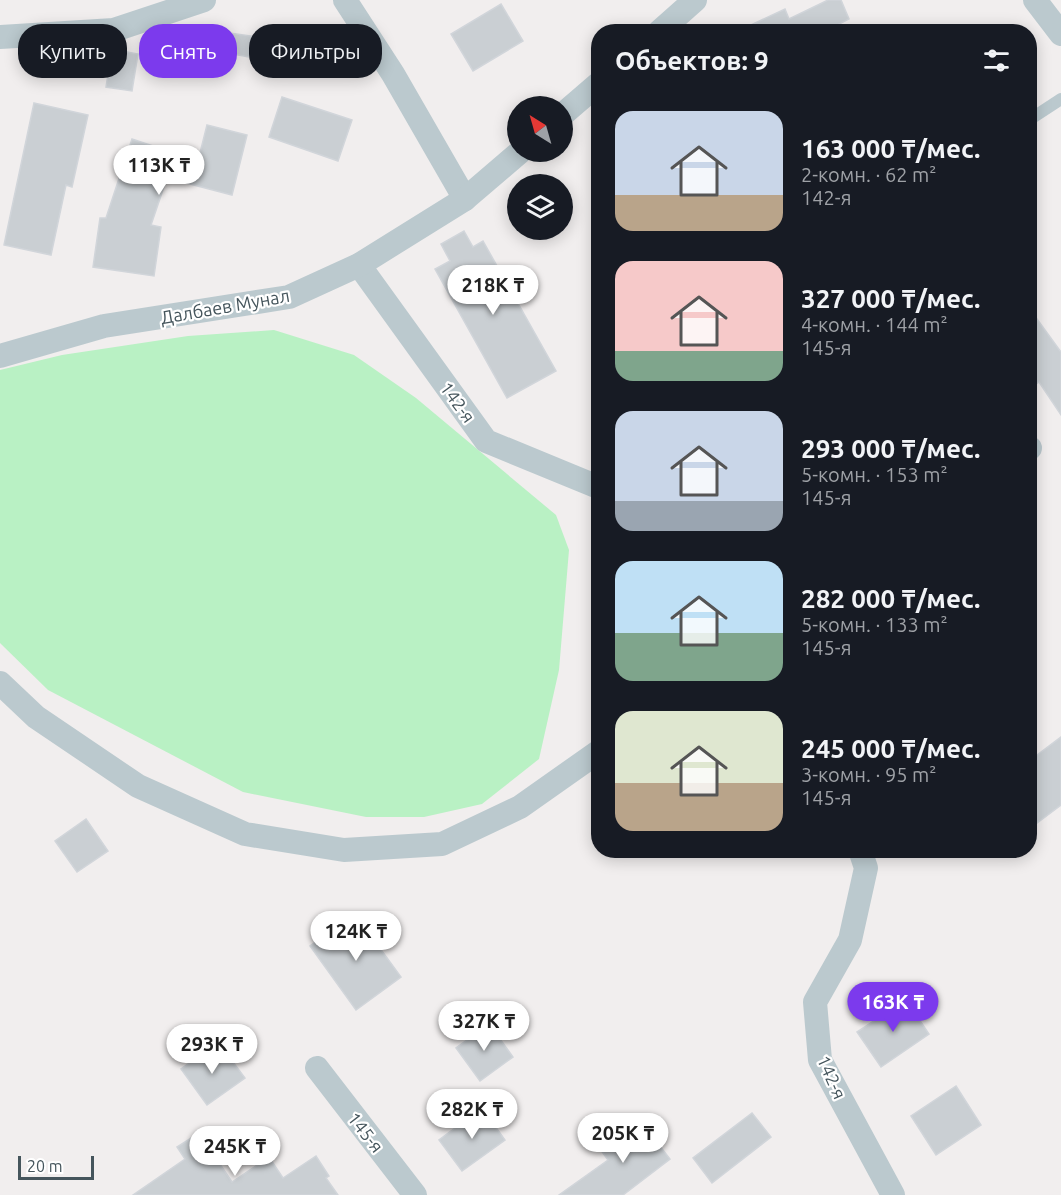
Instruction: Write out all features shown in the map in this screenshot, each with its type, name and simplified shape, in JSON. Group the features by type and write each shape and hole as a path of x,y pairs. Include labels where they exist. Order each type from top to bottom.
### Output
{"street":[{"path":"0,37 114,30 204,0"},
{"path":"345,0 393,74 465,199"},
{"path":"668,24 695,0"},
{"path":"1035,0 1061,34"},
{"path":"573,106 591,90"},
{"name":"Далбаев Мунал","path":"0,356 104,326 289,297 359,265 465,199 508,162"},
{"name":"142-я","path":"359,265 486,441 591,484"},
{"path":"0,684 36,717 138,786 245,834 344,850 442,844 520,807 591,757"},
{"name":"142-я","path":"863,858 866,868 850,940 815,1002 820,1060 893,1195"},
{"name":"145-я","path":"317,1068 415,1195"}],"lane":[{"path":"1037,115 1061,99"}],"green space":[{"path":"274,330 354,355 416,398 556,515 569,550 559,670 539,759 482,804 424,817 366,817 243,792 48,690 0,643 0,370 62,355 188,336"}],"building":[{"path":"828,0 841,0 849,19 839,24 753,24 785,9 789,19"},
{"path":"501,4 523,41 473,71 451,34"},
{"path":"237,34 249,36 249,57 237,55"},
{"path":"127,52 138,54 132,91 106,87 107,78 127,78"},
{"path":"282,97 352,120 338,161 269,137"},
{"path":"34,103 88,115 72,187 66,185 51,255 4,245"},
{"path":"207,125 247,135 232,195 167,178 151,225 161,227 154,276 93,267 100,218 106,218 132,139 198,161"},
{"path":"464,231 473,247 483,241 556,371 507,398 435,269 450,261 441,244"},
{"path":"1037,319 1061,352 1061,415 1039,382 1037,383"},
{"path":"1061,737 1061,805 1037,823 1037,755"},
{"path":"86,819 108,851 77,872 55,841"},
{"path":"355,914 401,977 356,1010 310,946"},
{"path":"906,1000 929,1034 881,1067 857,1032"},
{"path":"489,1024 513,1057 480,1081 456,1048"},
{"path":"213,1046 224,1062 230,1058 245,1078 207,1105 181,1069"},
{"path":"956,1086 981,1125 936,1155 911,1116"},
{"path":"482,1108 505,1140 462,1171 439,1140"},
{"path":"752,1113 771,1137 712,1183 693,1158"},
{"path":"639,1119 670,1159 623,1195 559,1195 608,1160 600,1149"},
{"path":"199,1133 232,1182 269,1157 283,1178 316,1156 329,1176 326,1178 338,1195 133,1195 185,1159 177,1147"}]}
